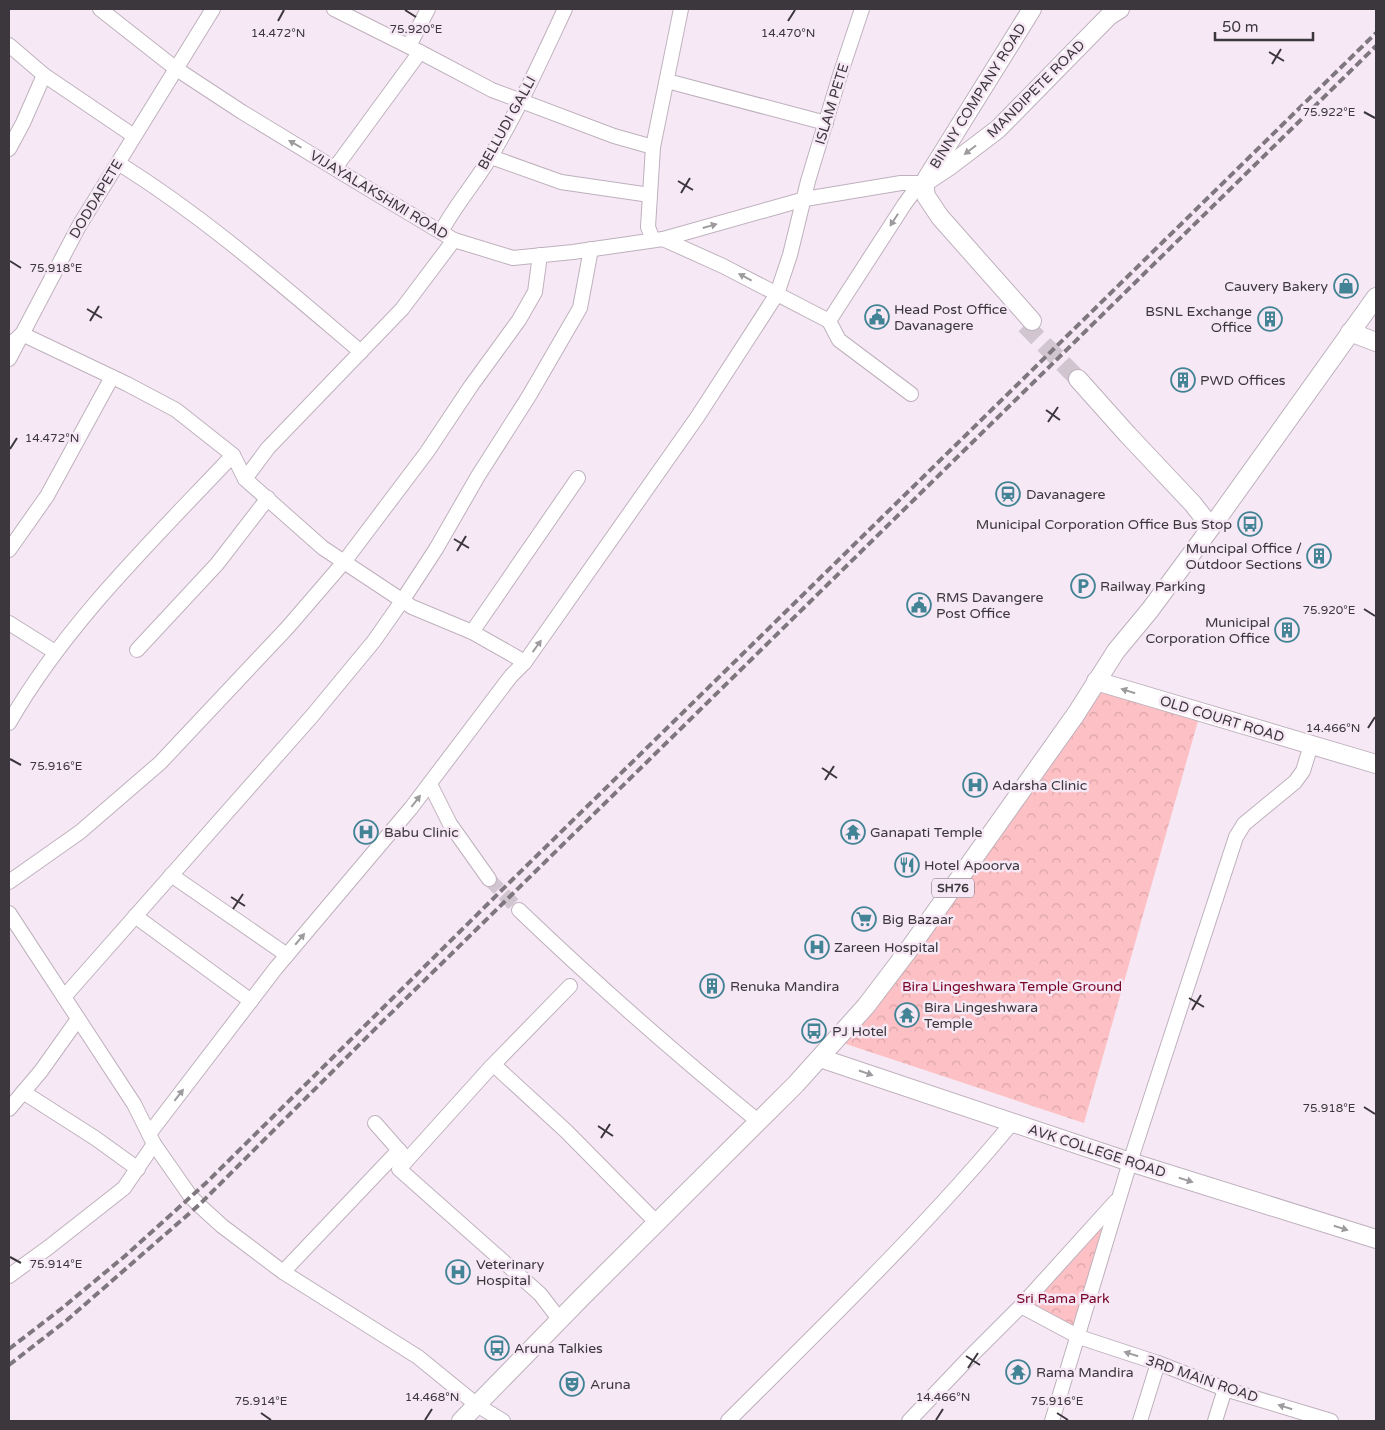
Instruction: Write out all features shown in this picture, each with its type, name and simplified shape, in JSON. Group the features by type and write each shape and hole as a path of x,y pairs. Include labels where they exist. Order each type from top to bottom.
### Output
{"main road":[{"name":"BINNY COMPANY ROAD","path":"921,185 1032,9"},
{"name":"MANDIPETE ROAD","path":"921,185 998,129 1109,16 1120,9"},
{"path":"921,185 940,217 1028,323"},
{"name":"SH76","path":"461,1421 759,1122 866,1006 908,952 1076,714 1116,651 1150,610 1376,297"},
{"path":"1350,332 1376,342"},
{"path":"1081,377 1197,499 1213,524"},
{"name":"OLD COURT ROAD","path":"1096,681 1376,764"},
{"name":"AVK COLLEGE ROAD","path":"820,1058 1130,1162 1376,1239"}],"street":[{"name":"VIJAYALAKSHMI ROAD","path":"100,9 175,68 258,122 454,240 513,258 658,240 804,199 901,183 921,185"},
{"name":"DODDAPETE","path":"9,359 79,226 213,9"},
{"path":"334,9 492,90 614,136 653,146"},
{"path":"335,168 415,49 428,9"},
{"name":"BELLUDI GALLI","path":"441,232 448,218 491,157 565,9"},
{"path":"682,9 653,146 648,227 658,240 723,266 829,322 839,340 911,394"},
{"name":"ISLAM PETE","path":"9,1276 50,1247 124,1188 138,1169 152,1139 251,1001 286,955 430,784 511,676 525,662 698,416 777,294 790,255 826,123 862,9"},
{"path":"9,45 44,74 134,136"},
{"path":"9,149 23,123 44,74"},
{"path":"667,81 826,123"},
{"path":"491,157 561,182 650,195"},
{"path":"118,162 206,224 361,352"},
{"path":"829,322 904,205 921,185"},
{"path":"245,479 268,448 402,309 454,240"},
{"path":"64,997 312,716 374,641 436,549 580,308 591,249"},
{"path":"9,882 80,832 160,763 288,627 344,562 427,452 471,386 519,320 535,292 540,255"},
{"path":"9,346 22,334 176,410 233,455 245,479 323,548 402,601 472,632 525,662"},
{"path":"9,550 47,496 112,377"},
{"path":"9,723 55,652 148,542 233,455"},
{"path":"472,632 578,478"},
{"path":"137,650 217,564 268,498"},
{"path":"9,623 55,652"},
{"path":"1052,1421 1079,1337 1130,1162 1236,837 1244,824 1295,782 1303,771 1311,746"},
{"path":"430,784 450,824 489,879"},
{"path":"172,875 286,955"},
{"path":"519,910 579,968 759,1122"},
{"path":"9,913 134,1104 152,1139 199,1205 222,1226 283,1272 418,1357 477,1405 503,1421"},
{"path":"135,916 251,1001"},
{"path":"283,1272 494,1065 570,986"},
{"path":"9,1109 78,1019"},
{"path":"494,1065 566,1131 657,1223"},
{"path":"23,1092 95,1138 138,1169"},
{"path":"375,1123 403,1155"},
{"path":"728,1421 896,1250 983,1158 1012,1123"},
{"path":"403,1155 399,1169 540,1294 560,1320"},
{"path":"909,1421 1021,1306 1119,1197"},
{"name":"3RD MAIN ROAD","path":"1021,1306 1079,1337 1158,1363 1225,1389 1331,1421"},
{"path":"1140,1421 1158,1363"},
{"path":"1215,1421 1225,1389"}],"green space":[{"name":"Bira Lingeshwara Temple Ground","path":"1096,689 1198,721 1084,1123 840,1042"},
{"name":"Sri Rama Park","path":"1111,1211 1076,1330 1025,1305"}],"tunnel":[{"path":"1025,325 1078,379"},
{"path":"489,879 519,910"}],"railway":[{"path":"9,1349 125,1256 206,1183 511,881 1376,33"},
{"path":"9,1365 67,1320 199,1205 377,1027 1376,46"}],"place":[{"name":"Cauvery Bakery","path":"1346,286"},
{"name":"Head Post Office Davanagere","path":"877,317"},
{"name":"BSNL Exchange Office","path":"1270,319"},
{"name":"PWD Offices","path":"1183,380"},
{"name":"Davanagere","path":"1008,494"},
{"name":"Municipal Corporation Office Bus Stop","path":"1250,524"},
{"name":"Muncipal Office / Outdoor Sections","path":"1319,556"},
{"name":"Railway Parking","path":"1083,586"},
{"name":"RMS Davangere Post Office","path":"919,605"},
{"name":"Municipal Corporation Office","path":"1287,630"},
{"name":"Adarsha Clinic","path":"975,785"},
{"name":"Babu Clinic","path":"366,832"},
{"name":"Ganapati Temple","path":"853,832"},
{"name":"Hotel Apoorva","path":"907,865"},
{"name":"Big Bazaar","path":"864,919"},
{"name":"Zareen Hospital","path":"817,947"},
{"name":"Renuka Mandira","path":"712,986"},
{"name":"Bira Lingeshwara Temple","path":"907,1015"},
{"name":"PJ Hotel","path":"814,1031"},
{"name":"Veterinary Hospital","path":"458,1272"},
{"name":"Aruna Talkies","path":"497,1348"},
{"name":"Rama Mandira","path":"1018,1372"},
{"name":"Aruna","path":"572,1384"}]}
